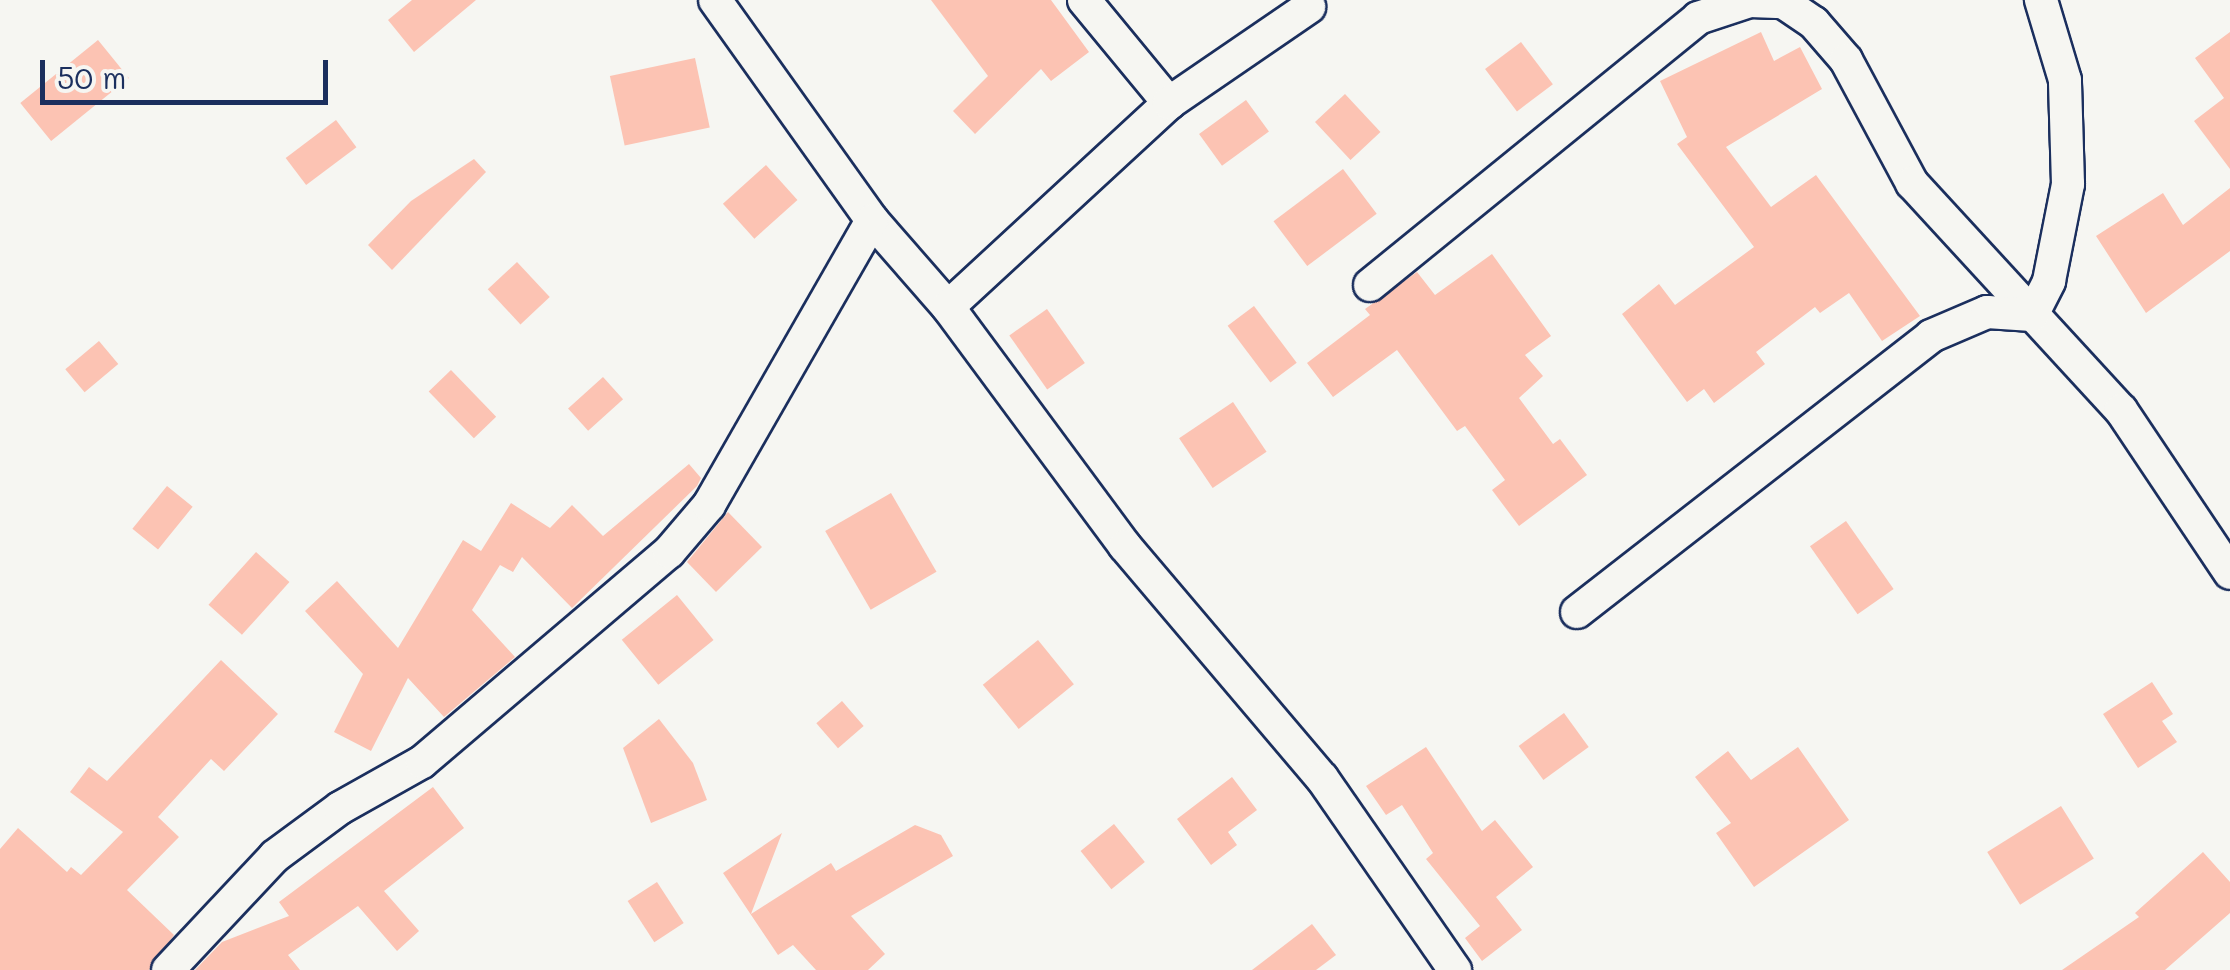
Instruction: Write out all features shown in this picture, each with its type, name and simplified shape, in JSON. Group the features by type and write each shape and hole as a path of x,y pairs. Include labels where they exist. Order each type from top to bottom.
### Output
{"street":[{"path":"716,0 872,220 948,307 1125,546 1322,778 1456,970"},
{"path":"1084,0 1169,103"},
{"path":"2032,315 2049,281 2068,184 2065,80 2041,0"},
{"path":"1370,285 1698,18 1750,1 1783,2 1814,23 1846,60 1912,183 2121,410 2230,574"},
{"path":"948,307 1169,103 1309,6"},
{"path":"168,970 275,856 340,808 422,762 669,552 710,505 872,220"},
{"path":"1578,612 1931,336 1986,312 2032,315"}],"building":[{"path":"412,0 476,0 414,52 388,20"},
{"path":"931,0 1051,0 1089,52 1051,81 1041,69 975,134 953,111 988,76"},
{"path":"1761,32 1774,61 1800,47 1822,89 1726,147 1771,207 1816,175 1920,316 1882,341 1849,293 1820,313 1815,307 1756,352 1765,364 1714,403 1704,389 1687,402 1622,314 1659,284 1675,305 1754,247 1677,144 1687,137 1660,81"},
{"path":"2230,32 2230,169 2194,121 2224,98 2195,58"},
{"path":"98,40 129,78 51,141 20,103"},
{"path":"1521,42 1553,84 1517,111 1485,69"},
{"path":"695,58 710,127 625,146 610,76"},
{"path":"1345,94 1380,132 1350,160 1315,122"},
{"path":"1246,100 1269,132 1222,166 1199,134"},
{"path":"336,120 356,147 306,185 286,158"},
{"path":"474,159 486,172 392,270 368,245 411,201"},
{"path":"766,165 797,200 754,239 723,204"},
{"path":"1343,169 1377,214 1307,266 1274,221"},
{"path":"2230,188 2230,251 2146,313 2096,236 2163,193 2183,225"},
{"path":"1492,254 1551,336 1525,355 1543,376 1519,398 1553,444 1560,439 1587,475 1519,526 1492,490 1505,480 1465,426 1457,431 1397,350 1333,397 1307,363 1370,315 1365,309 1417,272 1435,295"},
{"path":"517,262 550,297 520,324 488,289"},
{"path":"1254,306 1297,363 1270,383 1228,326"},
{"path":"1047,309 1085,363 1047,389 1009,335"},
{"path":"99,341 118,364 85,392 65,369"},
{"path":"451,370 496,417 474,438 429,392"},
{"path":"603,377 623,399 588,431 568,408"},
{"path":"1233,402 1267,452 1213,488 1179,438"},
{"path":"689,464 701,478 697,486 572,608 522,557 513,572 500,565 472,610 515,657 444,717 408,678 371,751 334,732 363,674 305,611 337,581 398,648 463,540 481,551 511,503 550,528 572,505 603,536"},
{"path":"167,486 193,507 158,550 132,529"},
{"path":"891,493 936,572 871,610 825,531"},
{"path":"728,512 762,547 716,592 687,562"},
{"path":"1846,521 1894,589 1858,614 1810,546"},
{"path":"256,552 289,582 242,635 208,605"},
{"path":"677,595 714,640 658,685 622,640"},
{"path":"1038,640 1074,684 1019,729 983,685"},
{"path":"221,660 278,714 224,771 211,759 158,817 179,837 127,890 174,935 149,970 0,970 0,849 18,828 67,872 71,867 81,875 123,832 70,792 89,767 107,781"},
{"path":"2152,682 2173,714 2162,721 2177,742 2138,768 2103,714"},
{"path":"842,701 864,726 838,748 816,723"},
{"path":"1564,713 1589,747 1543,780 1519,746"},
{"path":"659,719 693,763 707,800 651,823 623,748"},
{"path":"1426,747 1482,831 1495,820 1533,867 1496,897 1522,930 1482,961 1465,938 1480,926 1426,859 1433,853 1402,805 1386,815 1366,786"},
{"path":"1798,747 1849,820 1754,887 1716,833 1731,823 1695,777 1728,751 1751,780"},
{"path":"1232,777 1257,810 1228,832 1237,845 1211,865 1177,819"},
{"path":"433,787 464,828 384,891 419,931 397,951 358,906 288,955 300,970 195,970 222,942 289,916 279,902"},
{"path":"2061,806 2094,859 2020,905 1987,852"},
{"path":"1114,824 1145,862 1111,889 1081,851"},
{"path":"915,825 941,835 953,856 851,916 885,954 868,970 816,970 793,945 778,955 723,873 782,833 751,914 831,863 836,871"},
{"path":"2203,852 2230,882 2230,913 2165,970 2062,970 2139,917 2135,913"},
{"path":"657,882 684,923 654,942 628,901"},
{"path":"1312,924 1336,955 1316,970 1252,970"}]}
